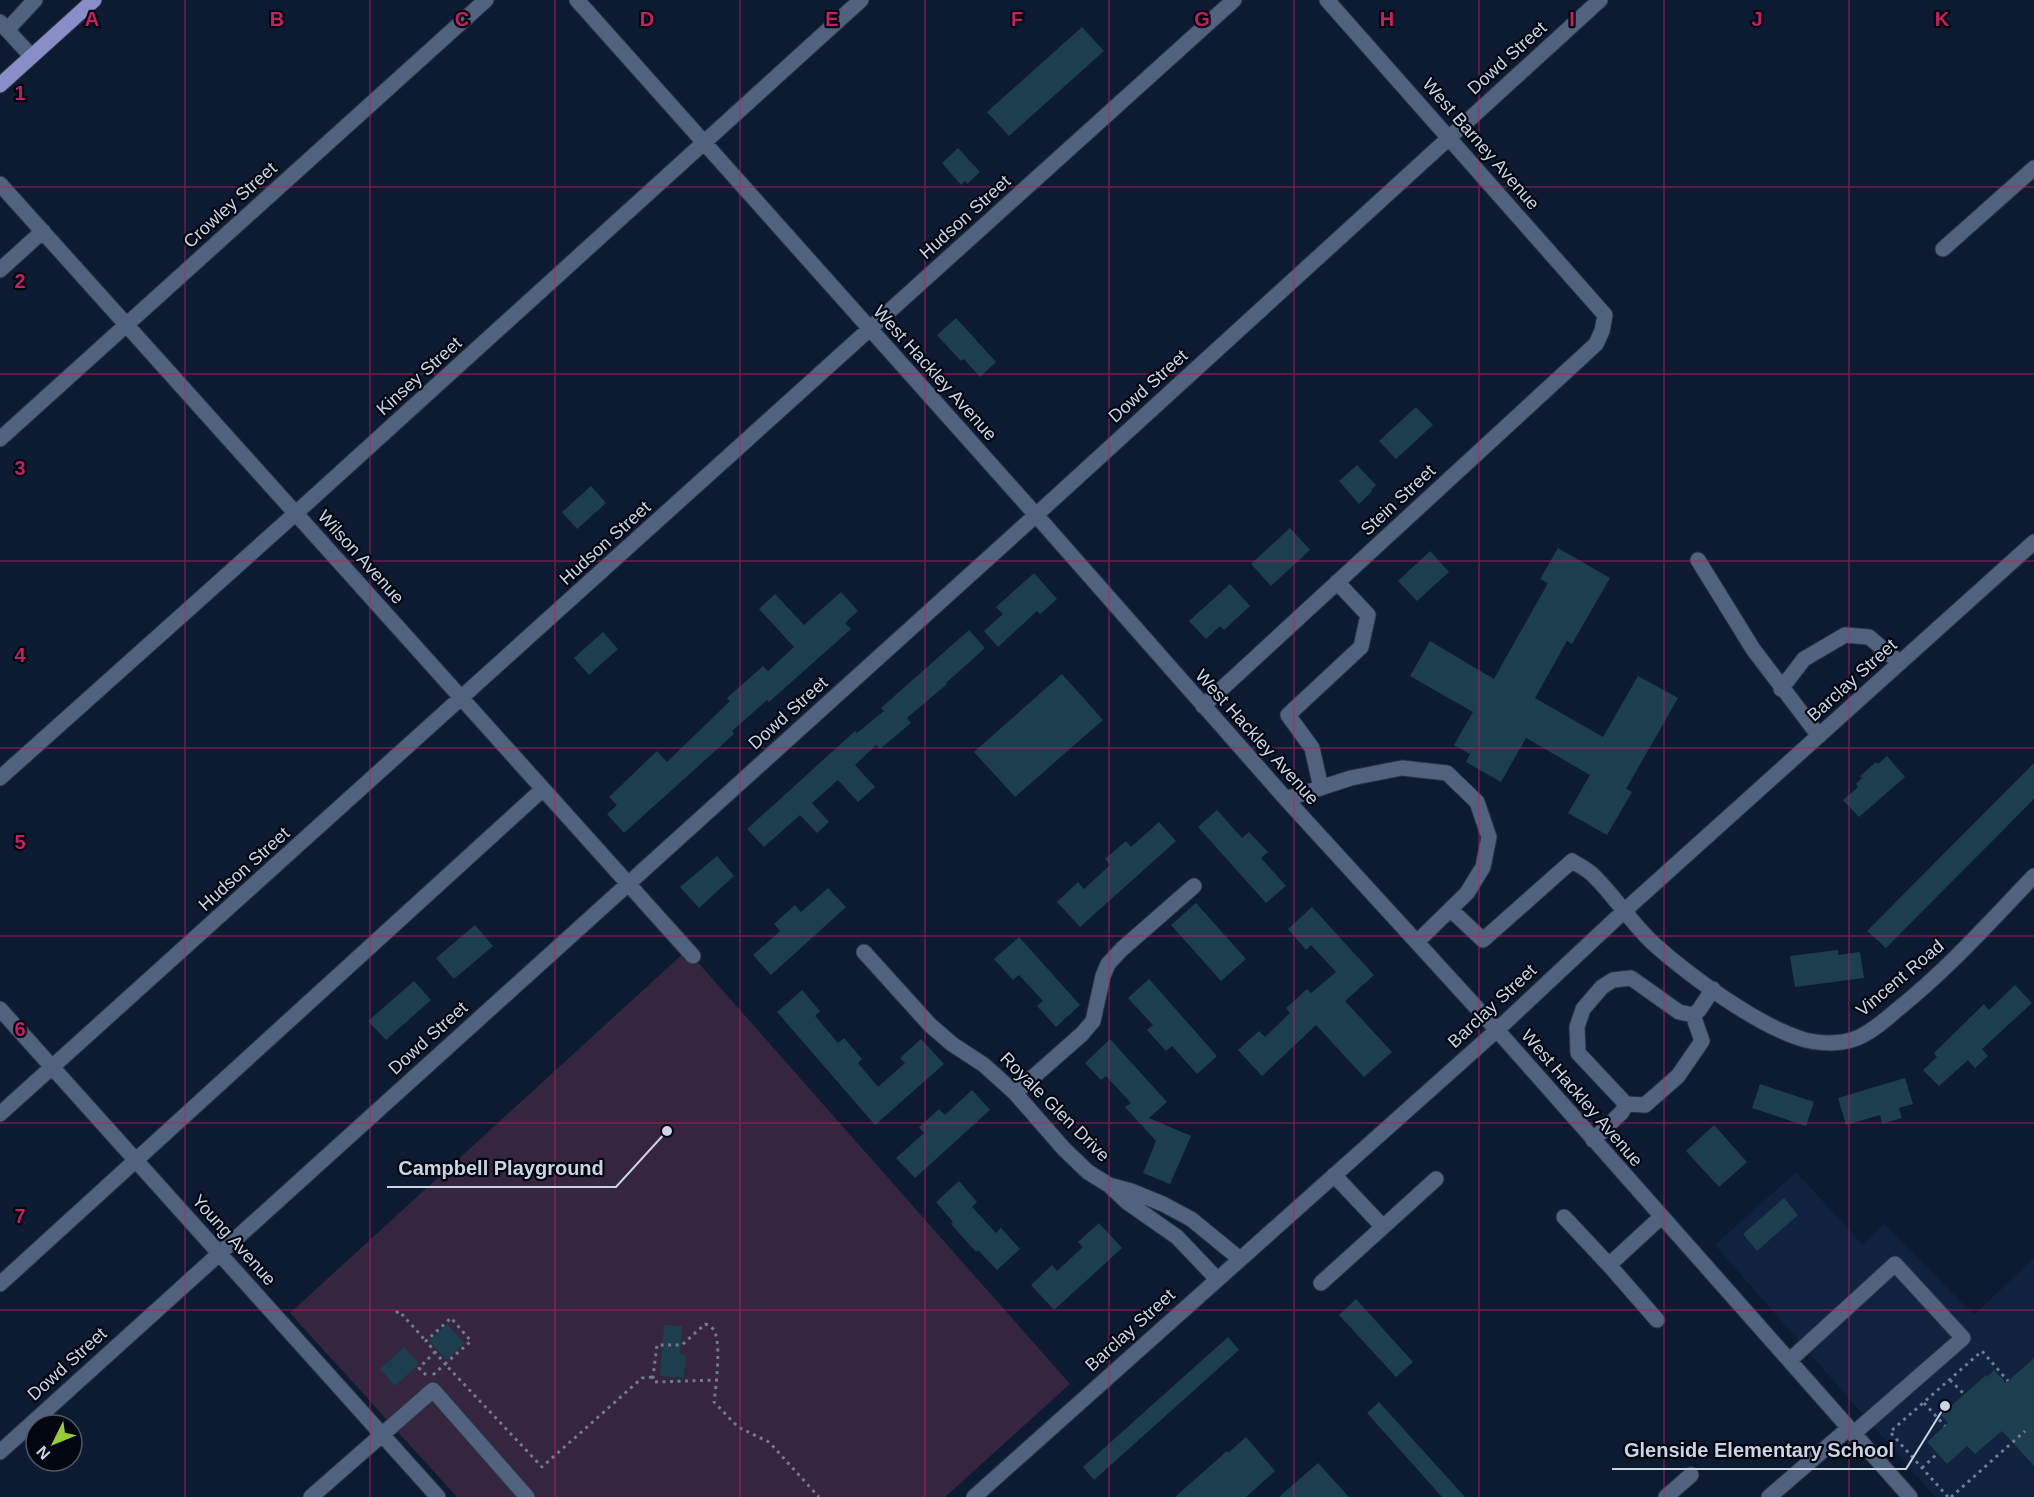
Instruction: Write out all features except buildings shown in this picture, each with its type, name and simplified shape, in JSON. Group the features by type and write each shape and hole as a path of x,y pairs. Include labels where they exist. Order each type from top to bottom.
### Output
{"main road":[{"path":"0,85 94,0"}],"street":[{"path":"31,56 4,26 35,0"},
{"name":"Crowley Street","path":"0,439 486,0"},
{"name":"West Hackley Avenue","path":"577,0 1286,799 1497,1030 1910,1497"},
{"name":"Kinsey Street","path":"0,778 296,513 861,0"},
{"name":"Hudson Street","path":"0,1114 1234,0"},
{"name":"West Barney Avenue","path":"1327,0 1605,315"},
{"name":"Dowd Street","path":"0,1452 1036,515 1600,0"},
{"path":"1943,249 2034,168"},
{"name":"Wilson Avenue","path":"0,184 693,956"},
{"path":"0,270 42,231"},
{"name":"Stein Street","path":"1203,706 1596,344 1602,331 1605,315"},
{"name":"Barclay Street","path":"974,1497 1497,1030 1623,912 2034,542"},
{"path":"1698,560 1753,649 1818,736"},
{"path":"1321,788 1312,748 1288,715 1361,647 1368,615 1337,582"},
{"path":"1781,689 1804,659 1845,636 1869,637 1900,663"},
{"path":"1286,799 1351,778 1402,768 1447,773 1477,802 1489,837 1483,867 1467,893 1417,942"},
{"path":"0,1284 543,789"},
{"name":"Vincent Road","path":"1451,910 1483,940 1572,861 1593,875 1623,912 1667,955 1713,989 1762,1021 1800,1038 1830,1043 1857,1038 1883,1021 1934,978 2034,876"},
{"path":"1015,1093 1094,1021 1103,976 1108,964 1194,886"},
{"name":"Royale Glen Drive","path":"864,952 930,1025 952,1044 984,1065 1015,1093 1064,1149 1088,1172 1109,1185 1163,1204 1191,1219 1240,1259"},
{"path":"1631,978 1679,1012 1693,1015 1702,1041 1678,1076 1645,1105 1626,1104 1578,1053 1577,1027 1583,1009 1602,987 1613,980 1631,978"},
{"path":"1693,1015 1713,989"},
{"name":"Young Avenue","path":"0,1010 438,1497"},
{"path":"1593,1140 1622,1112 1626,1104"},
{"path":"1334,1174 1383,1227"},
{"path":"1321,1282 1436,1179"},
{"path":"1109,1185 1127,1202 1177,1237 1217,1280"},
{"path":"1564,1217 1657,1320"},
{"path":"1609,1265 1661,1217"},
{"path":"1770,1497 1963,1338 1895,1264 1790,1360"},
{"path":"312,1497 433,1390 527,1497"},
{"path":"1666,1497 1690,1474"}],"path":[{"path":"396,1313 399,1311 445,1364 542,1467 642,1378 653,1377"},
{"path":"426,1341 451,1318 471,1341 429,1378 419,1368 435,1352"},
{"path":"718,1380 654,1382 657,1345 682,1345 705,1324 713,1329 717,1336 718,1380 714,1402 738,1427 769,1442 819,1497"},
{"path":"2008,1382 1982,1351 1890,1432 1949,1497 2025,1431"},
{"path":"1950,1380 1964,1394"},
{"path":"1924,1403 1945,1426"},
{"path":"1922,1468 1937,1454"}],"shaded area":[{"path":"687,950 1070,1384 945,1497 457,1497 290,1313"},
{"path":"1796,1172 1863,1245 1884,1224 1974,1315 2034,1258 2034,1497 1935,1497 1715,1245"}],"place":[{"name":"Campbell Playground","path":"667,1131"},
{"name":"Glenside Elementary School","path":"1945,1406"}]}
